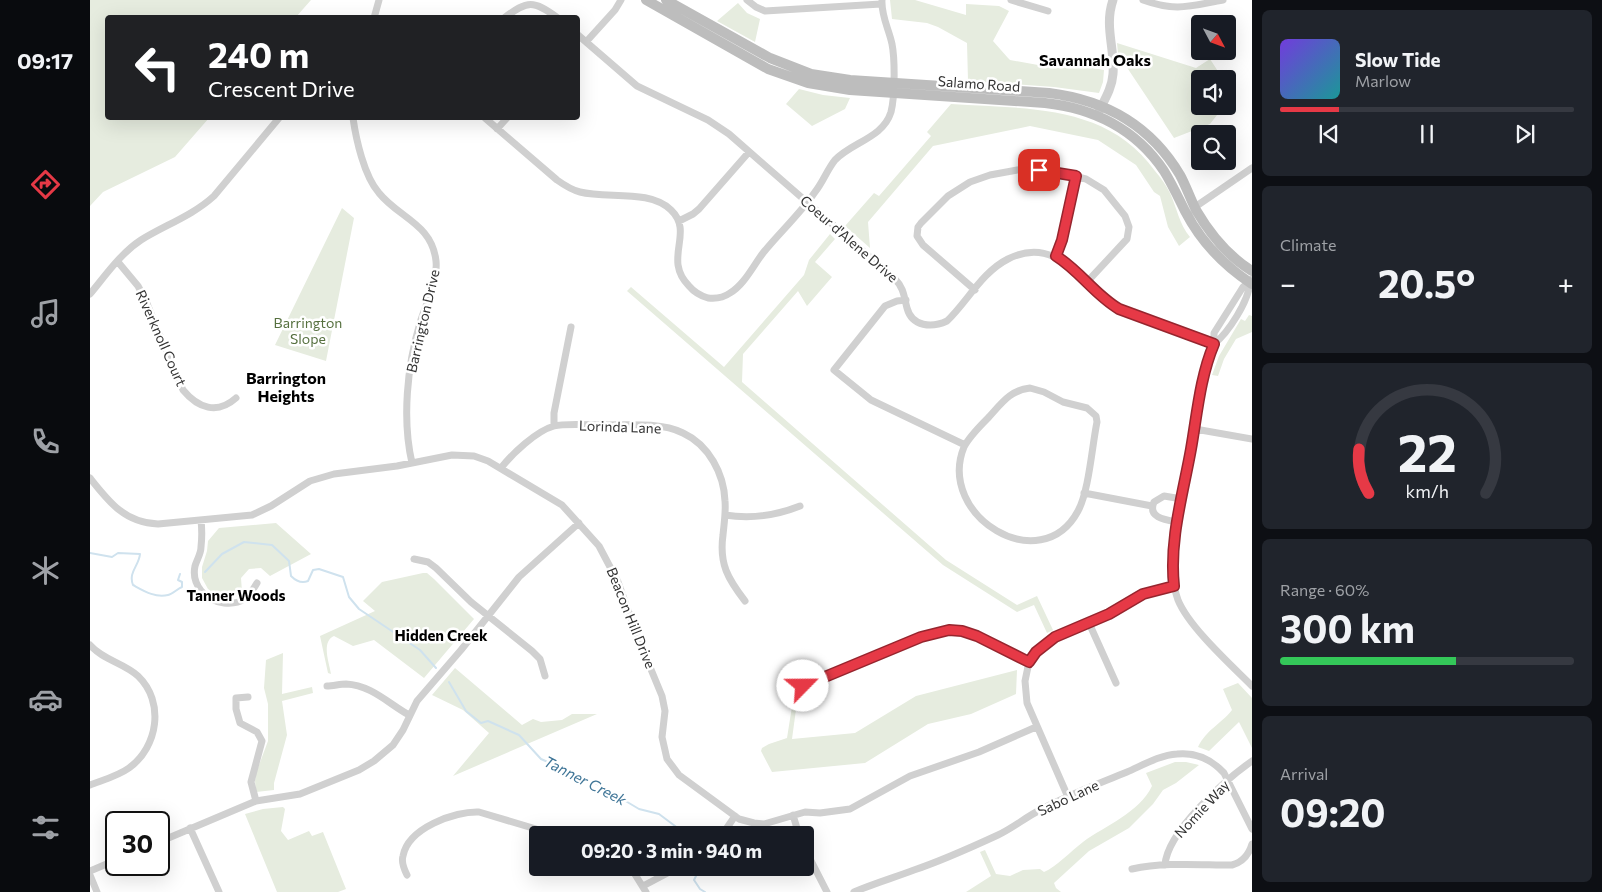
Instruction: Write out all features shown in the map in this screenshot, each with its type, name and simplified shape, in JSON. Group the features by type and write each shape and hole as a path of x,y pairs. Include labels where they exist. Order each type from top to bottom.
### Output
{"main road":[{"name":"Salamo Road","path":"646,0 780,74 826,87 1049,93 1078,98 1100,110 1128,120 1155,142 1174,166 1195,207 1218,241 1237,261 1252,271"},
{"name":"Salamo Road","path":"666,0 770,58 811,74 893,88"},
{"name":"Salamo Road","path":"1100,110 1148,152 1167,175 1186,212 1205,242 1225,264 1251,282"}],"street":[{"path":"375,15 379,0"},
{"path":"586,42 615,10 621,0"},
{"path":"487,120 557,180 569,188 586,193 657,200 673,211 679,221 681,232 676,260 682,278 695,292 703,296 720,298 731,293 816,191 828,169 835,161 842,154 878,131 884,124 891,110 893,88 893,49 881,2 827,4 765,11 756,7 748,0"},
{"path":"1010,0 1048,11"},
{"path":"1100,110 1110,89 1113,75 1108,26 1113,0"},
{"path":"1143,0 1158,6 1168,4 1181,8 1223,0"},
{"path":"507,15 518,5 525,2 534,2 544,6 554,15"},
{"name":"Coeur d'Alene Drive","path":"580,37 637,86 708,120 726,132 900,284 907,307 913,318 921,324 935,326 947,321 992,270 1010,258 1029,253 1056,256"},
{"path":"90,294 118,262 140,241 179,221 210,200 277,120"},
{"name":"Barrington Drive","path":"353,120 359,147 375,187 388,202 424,231 432,244 436,261 434,283 420,325 412,364 406,426 412,463"},
{"path":"497,129 505,120"},
{"path":"679,221 699,209 749,152"},
{"path":"1195,207 1252,168"},
{"path":"974,290 927,249 917,236 918,227 938,204 954,191 970,182 1001,173 1033,169 1049,170 1086,178 1104,190 1125,216 1129,227 1127,239 1087,282"},
{"path":"1076,176 1062,240 1056,256 1067,263 1107,301 1126,313 1214,344"},
{"name":"Riverknoll Court","path":"118,262 142,293 170,360 188,396 201,405 216,408 223,407 236,398"},
{"path":"1251,282 1243,287 1214,333 1214,344 1204,376 1172,561 1174,586 1178,600 1191,622 1252,686"},
{"path":"906,300 897,301 885,306 834,370 872,400 965,445"},
{"path":"501,468 531,440 554,426 554,413 571,326"},
{"path":"1022,389 1036,389 1063,402 1087,408 1096,416 1097,422 1084,493 1082,503 1074,518 1055,534 1047,538 1029,541 1012,538 993,527 973,510 966,501 959,474 960,458 965,445 1007,397 1022,389"},
{"name":"Lorinda Lane","path":"554,426 652,425 683,432 704,449 716,466 726,501 722,548 725,570 744,601"},
{"path":"1195,428 1252,439"},
{"name":"Beacon Hill Drive","path":"90,478 110,504 121,513 135,520 149,524 158,524 252,515 271,506 314,479 452,455 467,455 481,458 501,468 557,501 599,546 614,572 662,696 665,711 662,737 667,760 679,776 735,816 754,823 763,824 805,812 820,813 850,809 910,776 979,752 1036,727"},
{"path":"1084,493 1152,506"},
{"path":"1178,522 1163,520 1156,516 1152,511 1152,506 1154,502 1164,496 1182,499"},
{"path":"724,515 759,517 788,511 800,506"},
{"path":"201,520 201,550 195,570 196,580 202,592 216,602 230,604 240,602 249,597 257,583"},
{"path":"170,837 256,801 300,794 374,761 393,745 403,730 417,701 526,571 579,523"},
{"path":"414,559 428,562 436,568 471,602 532,651 540,659 545,676"},
{"path":"1068,797 1028,706 1024,681 1029,662 1036,652 1048,642 1089,623 1143,594 1174,586"},
{"path":"1089,623 1116,683"},
{"path":"803,686 921,637 949,630 962,631 977,636 1029,662"},
{"path":"90,645 104,656 128,668 137,676 145,684 154,709 154,727 151,741 145,751 127,769 90,783"},
{"path":"327,686 347,684 361,686 409,715"},
{"path":"248,697 236,698 236,709 240,722 257,732 262,741 251,782 256,801"},
{"name":"Sabo Lane","path":"854,892 878,881 916,870 1000,834 1039,810 1068,797 1150,762 1176,754 1191,753 1208,760 1224,773 1252,829"},
{"name":"Nomie Way","path":"1165,865 1166,854 1174,839 1203,804 1252,761"},
{"path":"407,875 402,861 410,841 429,826 453,814 466,811 479,812 529,827"},
{"path":"794,815 797,826"},
{"path":"728,826 735,816"},
{"path":"190,828 218,892"},
{"path":"1132,869 1165,865 1232,865 1239,863 1244,858 1252,844"},
{"path":"97,892 90,873 105,866"},
{"path":"814,867 827,892"},
{"path":"636,876 645,889 665,876"}],"green space":[{"path":"90,0 311,0 298,15 105,15 105,120 207,120 175,157 103,192 90,206"},
{"path":"890,0 915,0 966,15 966,4 999,6 1009,11 993,41 1010,60 1038,65 1072,68 1081,66 1104,70 1103,82 1099,93 1054,87 968,81 967,43 927,23 892,19"},
{"path":"738,3 747,13 760,19 755,42 717,21"},
{"path":"1117,43 1196,68 1211,60 1217,70 1191,70 1191,115 1217,115 1210,124 1191,125 1191,131 1174,138 1118,54"},
{"path":"799,89 823,95 850,98 845,109 812,126 786,104"},
{"path":"951,104 1035,109 1089,121 1113,133 1135,149 1161,179 1170,193 1186,232 1190,237 1179,246 1168,227 1160,196 1154,192 1136,165 1098,140 1030,126 933,146 868,222 870,248 845,226 874,193 879,196 931,136 927,132"},
{"name":"Barrington Slope","path":"342,208 354,218 326,361 275,345"},
{"path":"830,234 835,239 815,262 832,277 807,306 798,291 743,354 742,382 946,560 1017,605 1037,596 1053,630 1047,633 1034,605 1017,612 943,565 627,291 631,287 724,367 804,275 809,260"},
{"path":"1249,315 1252,316 1252,332 1236,339 1224,359 1218,376 1212,375 1219,356 1241,319 1245,321"},
{"path":"276,523 311,554 270,576 261,568 249,569 241,578 242,592 239,596 227,597 215,594 208,589 202,578 202,567 208,541 219,528"},
{"path":"427,573 434,579 474,619 424,678 374,640 353,646 334,636 330,639 327,647 331,674 328,673 320,636 375,611 363,601 382,582"},
{"path":"283,653 282,694 312,687 313,693 282,701 287,735 274,783 274,790 256,792 256,773 268,741 268,704 264,688 266,660"},
{"path":"455,668 522,725 533,719 541,722 562,720 572,714 597,714 453,776 489,733 463,710 432,695"},
{"path":"1017,670 1016,694 971,714 928,724 865,763 772,772 761,751 762,748 769,744 787,738 793,700 797,702 792,739 855,733 916,696"},
{"path":"1238,683 1252,698 1252,748 1239,722 1209,751 1198,747 1205,736 1232,710 1223,689"},
{"path":"1175,762 1199,765 1176,783 1163,790 1153,804 1129,828 1089,851 1054,883 1061,892 966,892 991,876 980,852 985,850 996,874 1010,876 1023,870 1040,869 1044,872 1049,870 1083,842 1139,804 1152,786 1146,773"},
{"path":"283,807 285,809 281,831 288,840 309,831 312,836 323,832 346,889 338,892 277,892 245,814 263,809"}],"waterway":[{"name":"Tanner Creek","path":"205,572 222,554 244,542 272,545 289,561 291,576 299,582 308,581 313,570 319,569 343,577 349,597 359,609 420,650 436,668"},
{"name":"Tanner Creek","path":"90,553 112,557 118,553 140,554 132,576 133,585 154,595 172,594 182,587 182,582 178,580 180,574"},
{"name":"Tanner Creek","path":"449,682 466,711 481,723 488,721 519,735 541,759 597,784 639,809 659,814 675,826"},
{"name":"Tanner Creek","path":"696,876 694,880 700,889 705,892"}],"district":[{"name":"Savannah Oaks","path":"1095,60"},
{"name":"Barrington Heights","path":"286,387"},
{"name":"Tanner Woods","path":"236,596"},
{"name":"Hidden Creek","path":"441,636"}],"route":[{"path":"803,686 934,632 949,630 962,631 977,636 1029,662 1036,652 1055,637 1109,614 1143,594 1174,586 1172,561 1178,522 1204,376 1214,344 1126,313 1107,301 1067,263 1056,256 1062,240 1076,176 1049,170 1039,170"}]}
